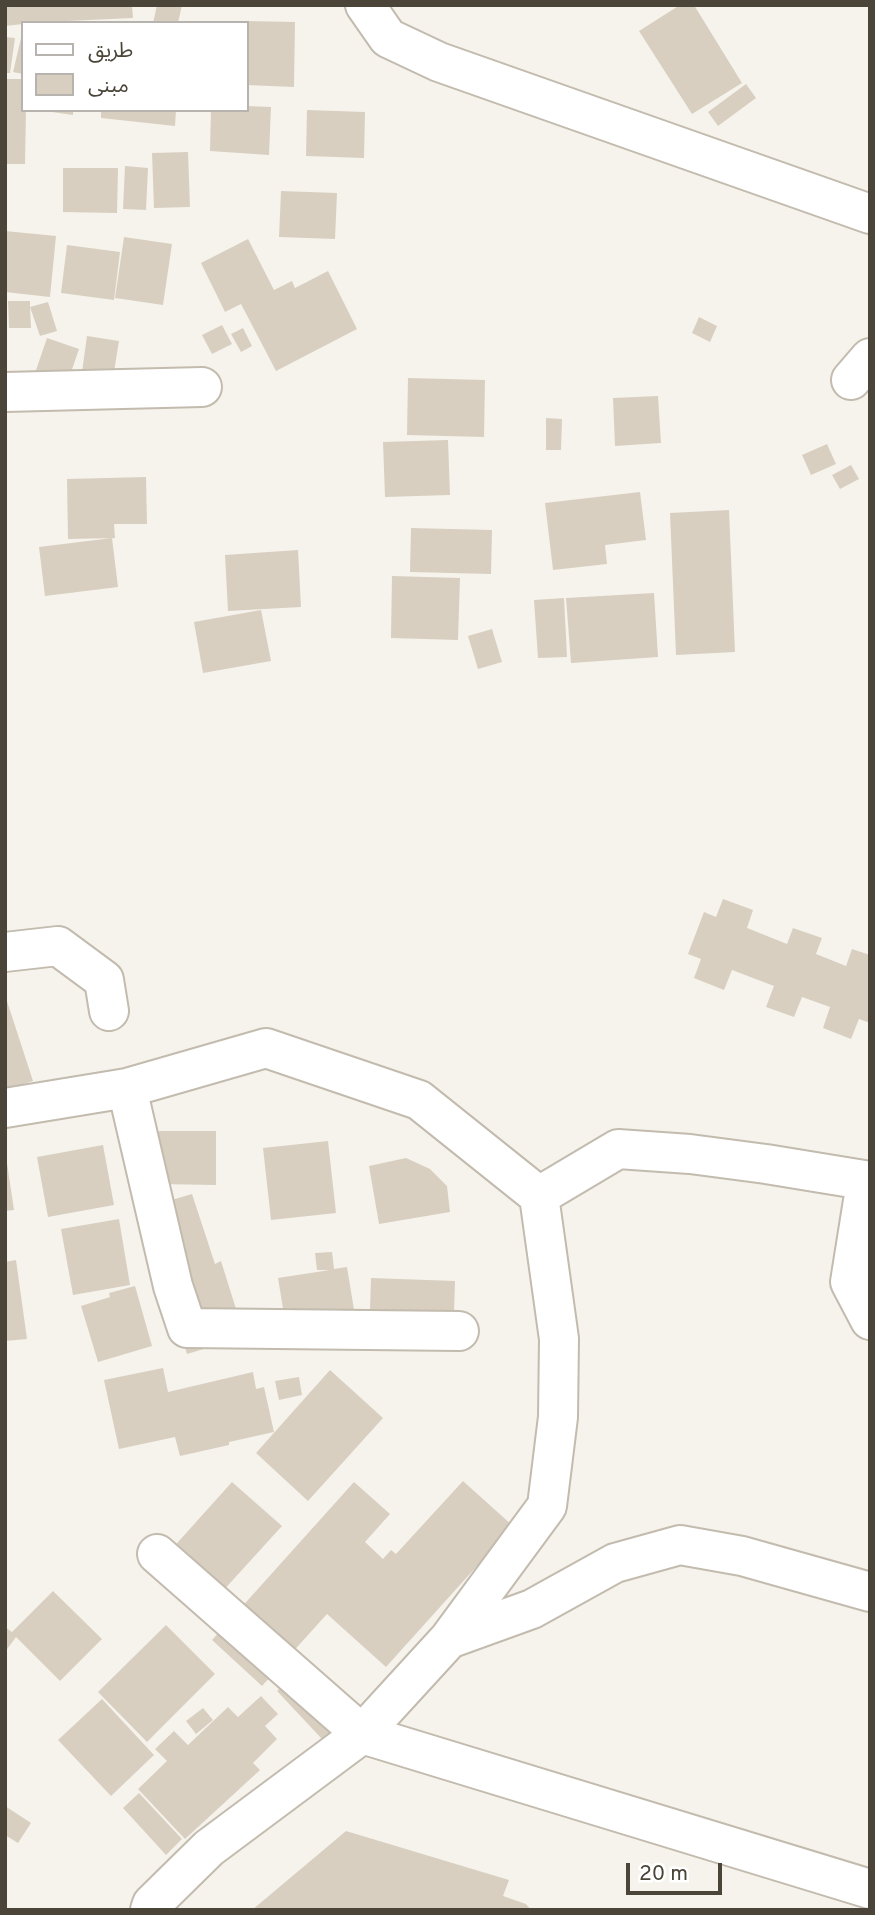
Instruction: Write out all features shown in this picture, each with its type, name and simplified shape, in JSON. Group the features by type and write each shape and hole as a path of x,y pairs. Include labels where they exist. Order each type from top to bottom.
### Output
{"street":[{"path":"365,5 388,38 439,62 870,214"},
{"path":"5,392 202,387"},
{"path":"5,952 58,946 104,980 109,1011"},
{"path":"5,1108 127,1088 266,1048 419,1100 539,1196 559,1339 558,1417 547,1506 449,1639 362,1734 209,1848 152,1904 150,1910"},
{"path":"127,1088 173,1286 187,1328 459,1331"},
{"path":"539,1196 618,1149 703,1155 868,1182 850,1282 870,1320"},
{"path":"449,1639 532,1609 615,1563 680,1545 742,1556 870,1592"},
{"path":"158,1553 362,1734 870,1889"}],"building":[{"path":"5,5 132,5 133,18 21,21 21,24 5,26"},
{"path":"157,5 182,5 178,21 153,21"},
{"path":"680,5 694,5 742,83 692,114 639,31"},
{"path":"248,21 295,22 294,87 248,85"},
{"path":"5,37 15,38 10,73 5,73"},
{"path":"21,38 21,74 13,72"},
{"path":"5,79 21,79 21,112 26,112 25,164 5,164"},
{"path":"746,84 756,98 718,126 708,112"},
{"path":"248,106 271,107 269,155 210,151 211,112 248,112"},
{"path":"307,110 365,112 364,158 306,156"},
{"path":"52,112 73,112 73,115"},
{"path":"101,112 176,112 175,126 101,118"},
{"path":"188,152 190,207 154,208 152,153"},
{"path":"125,166 148,168 146,210 123,209"},
{"path":"63,168 118,168 117,213 63,212"},
{"path":"281,191 337,193 335,239 279,237"},
{"path":"5,231 56,236 50,297 5,292"},
{"path":"124,237 172,244 163,305 115,298"},
{"path":"248,239 274,290 292,281 295,288 328,271 357,329 276,371 241,304 225,312 201,263"},
{"path":"67,245 120,252 114,300 61,293"},
{"path":"8,301 30,301 31,328 9,328"},
{"path":"48,302 57,331 40,336 30,307"},
{"path":"699,317 717,326 710,342 692,333"},
{"path":"222,325 232,344 212,354 202,335"},
{"path":"243,328 252,346 241,352 231,334"},
{"path":"87,336 119,341 112,384 81,379"},
{"path":"47,338 79,349 67,384 35,373"},
{"path":"408,378 485,380 484,437 407,435"},
{"path":"658,396 661,443 615,446 613,398"},
{"path":"546,418 562,419 561,450 546,450"},
{"path":"448,440 450,495 385,497 383,442"},
{"path":"827,444 836,464 811,475 802,455"},
{"path":"851,465 859,479 840,489 832,475"},
{"path":"146,477 147,524 114,524 115,538 68,539 67,479"},
{"path":"640,492 646,540 605,545 607,564 553,570 545,503"},
{"path":"729,510 735,652 676,655 670,513"},
{"path":"411,528 492,530 491,574 410,572"},
{"path":"112,538 118,587 45,596 39,547"},
{"path":"298,550 301,607 228,611 225,555"},
{"path":"392,576 460,578 458,640 391,638"},
{"path":"654,593 658,657 571,663 566,598"},
{"path":"564,598 567,657 538,658 534,600"},
{"path":"261,610 271,661 203,673 194,622"},
{"path":"492,629 502,662 478,669 468,636"},
{"path":"723,899 753,910 747,928 787,944 793,928 822,938 816,954 846,966 852,949 870,955 870,1023 859,1019 851,1039 823,1028 830,1007 802,997 794,1017 766,1007 774,986 732,970 724,990 694,978 701,959 688,954 704,912 716,917"},
{"path":"5,995 33,1081 5,1090"},
{"path":"159,1131 216,1131 216,1185 158,1184"},
{"path":"328,1141 336,1213 271,1220 263,1148"},
{"path":"103,1145 114,1205 48,1217 37,1157"},
{"path":"406,1158 430,1169 447,1186 450,1212 379,1224 369,1166"},
{"path":"5,1163 14,1210 5,1211"},
{"path":"192,1194 215,1264 221,1261 242,1328 217,1345 187,1354 141,1209"},
{"path":"119,1219 130,1285 73,1295 61,1229"},
{"path":"332,1252 334,1269 347,1267 357,1328 288,1339 278,1278 330,1270 317,1270 315,1253"},
{"path":"16,1260 27,1339 5,1341 5,1262"},
{"path":"371,1278 455,1281 453,1346 369,1343"},
{"path":"135,1286 152,1346 98,1362 81,1306 110,1297 109,1293"},
{"path":"163,1368 168,1392 253,1372 256,1389 264,1387 274,1432 180,1456 175,1437 119,1449 104,1380"},
{"path":"330,1370 383,1418 308,1501 256,1453"},
{"path":"299,1377 302,1395 279,1400 275,1381"},
{"path":"463,1481 513,1526 386,1667 327,1614 262,1686 212,1640 354,1482 390,1514 365,1542 383,1559 391,1550 396,1554"},
{"path":"232,1482 282,1526 201,1615 152,1571"},
{"path":"53,1591 102,1639 60,1681 16,1637 5,1652 5,1627 12,1632"},
{"path":"166,1625 215,1674 147,1742 98,1692"},
{"path":"308,1662 353,1710 322,1739 277,1691"},
{"path":"261,1696 278,1714 265,1726 277,1739 253,1763 260,1770 185,1839 138,1789 167,1761 155,1749 174,1731 188,1745 228,1707 238,1717"},
{"path":"102,1699 154,1755 111,1796 58,1740"},
{"path":"203,1708 213,1720 196,1734 186,1721"},
{"path":"139,1793 182,1839 166,1855 123,1808"},
{"path":"5,1806 31,1823 18,1843 5,1835"},
{"path":"346,1831 509,1880 503,1896 526,1904 531,1910 252,1910"}]}
